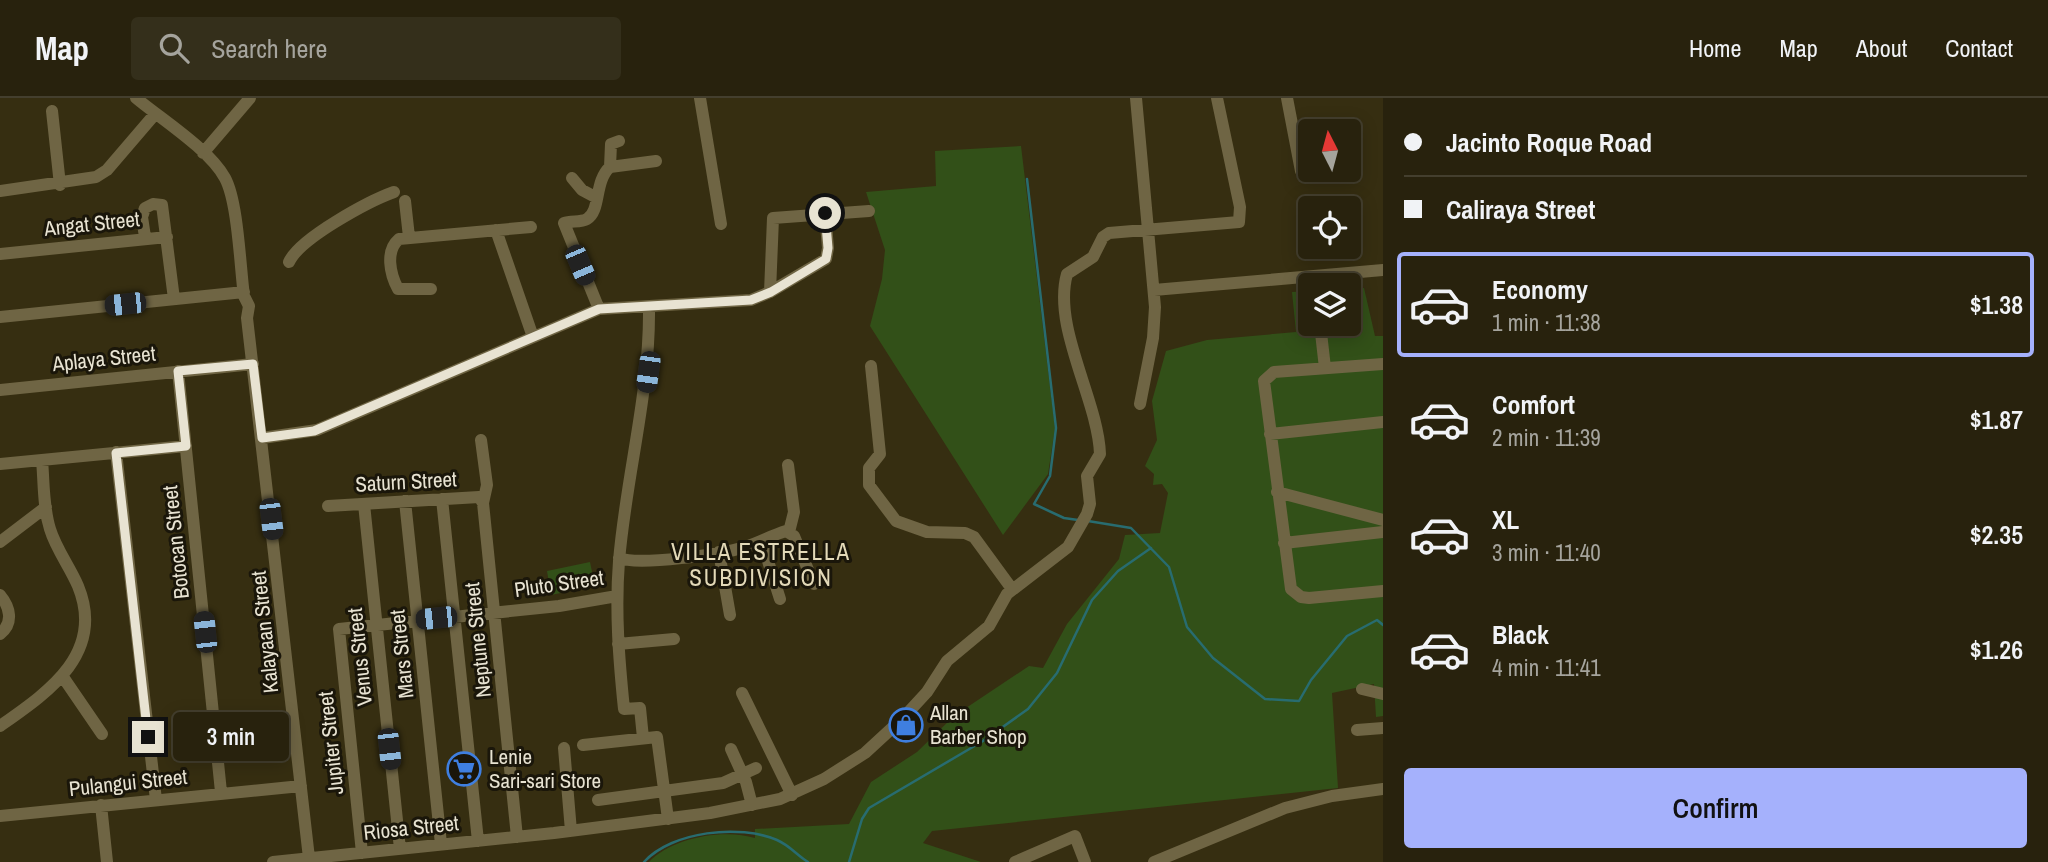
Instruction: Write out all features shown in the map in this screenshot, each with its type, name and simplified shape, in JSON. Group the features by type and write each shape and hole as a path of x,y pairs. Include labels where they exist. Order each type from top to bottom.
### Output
{"street":[{"name":"Kalayaan Street","path":"136,98 203,153 218,169 229,187 244,294 249,306 247,318 309,858"},
{"path":"203,153 250,98"},
{"path":"700,98 721,224"},
{"path":"1136,98 1154,290 1153,338 1140,404"},
{"path":"870,366 880,454 869,468 869,485 900,523 927,532 965,533 974,537 1012,589 1051,561 1068,547 1087,514 1090,504 1087,476 1097,462 1100,441 1074,352 1065,281 1071,268 1093,257 1103,237 1147,229 1240,222 1236,188 1217,98"},
{"path":"1287,98 1298,155"},
{"path":"52,111 60,185"},
{"path":"0,191 88,181 102,174 155,114"},
{"path":"599,309 564,223 586,220 593,213 600,179 610,167 611,144 619,141"},
{"path":"610,167 656,161"},
{"path":"572,178 582,190 597,198"},
{"path":"289,262 315,237 354,210 399,197 409,237"},
{"path":"145,237 143,212 153,204 162,205 165,210 167,237"},
{"path":"771,292 773,218 869,211"},
{"path":"262,438 314,431 599,309 751,300 771,292 826,259 828,248 825,213"},
{"path":"430,289 398,289 393,280 392,245 409,237 531,227"},
{"path":"496,230 533,337"},
{"name":"Angat Street","path":"0,254 145,237 167,237 174,299"},
{"path":"1361,274 1383,270"},
{"path":"1154,290 1298,283"},
{"path":"0,317 244,294"},
{"path":"643,738 640,708 624,709 617,596 619,558 648,372 649,308"},
{"path":"1321,336 1325,368"},
{"name":"Aplaya Street","path":"0,390 253,364"},
{"path":"1383,364 1274,372 1266,376 1264,386 1289,583 1294,594 1301,597 1383,591"},
{"name":"Botocan Street","path":"178,371 221,792"},
{"path":"1270,434 1383,422"},
{"name":"Neptune Street","path":"481,440 487,485 483,503 517,836"},
{"path":"0,464 186,446"},
{"path":"116,453 156,800"},
{"path":"0,726 63,677 81,642 84,606 79,589 52,535 46,507 42,460"},
{"path":"788,465 794,512 789,532"},
{"path":"1277,492 1383,520"},
{"name":"Saturn Street","path":"328,506 479,497 483,503"},
{"path":"442,499 478,841"},
{"name":"Mars Street","path":"405,501 441,845"},
{"name":"Venus Street","path":"364,504 400,849"},
{"path":"0,542 46,507"},
{"path":"619,558 668,559 719,552 762,541 783,531 794,536 814,584"},
{"path":"1284,543 1383,532"},
{"path":"762,541 780,599"},
{"path":"719,552 730,615"},
{"name":"Riosa Street","path":"273,862 668,819 752,805 792,795 848,765 879,741 920,700 947,661 989,626 1012,589"},
{"path":"0,595 9,612 9,622 0,634"},
{"name":"Pluto Street","path":"339,629 617,596"},
{"name":"Jupiter Street","path":"339,629 362,853"},
{"path":"618,644 674,639"},
{"path":"63,677 102,734"},
{"path":"1362,689 1383,694"},
{"path":"742,693 792,795"},
{"path":"1357,730 1383,729"},
{"path":"583,745 657,737 668,819"},
{"path":"564,748 571,831"},
{"path":"731,749 743,775 752,805"},
{"path":"598,800 723,783 756,768"},
{"name":"Pulangui Street","path":"0,816 301,786"},
{"path":"1154,862 1297,805 1383,789"},
{"path":"101,806 107,862"},
{"path":"1015,862 1075,836 1085,862"},
{"path":"1184,849 1189,862"}],"green space":[{"path":"1021,146 1055,428 1048,474 1003,535 870,326 882,279 885,250 866,192 936,186 935,151"},
{"path":"1361,288 1364,288 1375,336 1383,336 1383,716 1376,717 1374,684 1332,693 1338,788 932,831 923,843 981,862 649,862 670,847 698,837 728,834 755,838 755,829 849,824 871,782 917,752 954,716 1029,666 1043,668 1067,624 1119,559 1125,535 1160,533 1168,493 1162,484 1153,485 1154,474 1145,466 1157,440 1152,401 1166,351 1207,340 1296,332 1292,292 1298,292 1298,336 1361,336"},
{"path":"590,562 595,586 551,595 547,571"}],"waterway":[{"path":"1027,179 1056,428 1050,476 1034,504 1064,518 1078,520"},
{"path":"1088,521 1131,528 1169,567 1187,627 1213,658 1265,699 1299,701 1311,680 1347,636 1377,620 1383,625"},
{"path":"849,862 862,819 869,808 983,741 1028,709 1057,673 1092,600 1118,571 1151,548"},
{"path":"644,862 671,843 707,833 726,832 745,832 777,840 808,862"}],"place":[{"name":"Allan Barber Shop","path":"906,725"},
{"name":"Lenie Sari-sari Store","path":"464,769"}],"district":[{"name":"VILLA ESTRELLA SUBDIVISION","path":"761,565"}],"route":[{"path":"148,737 116,453 186,446 178,371 253,364 262,438 314,431 599,309 732,302 762,296 826,259 828,248 825,213"}]}
